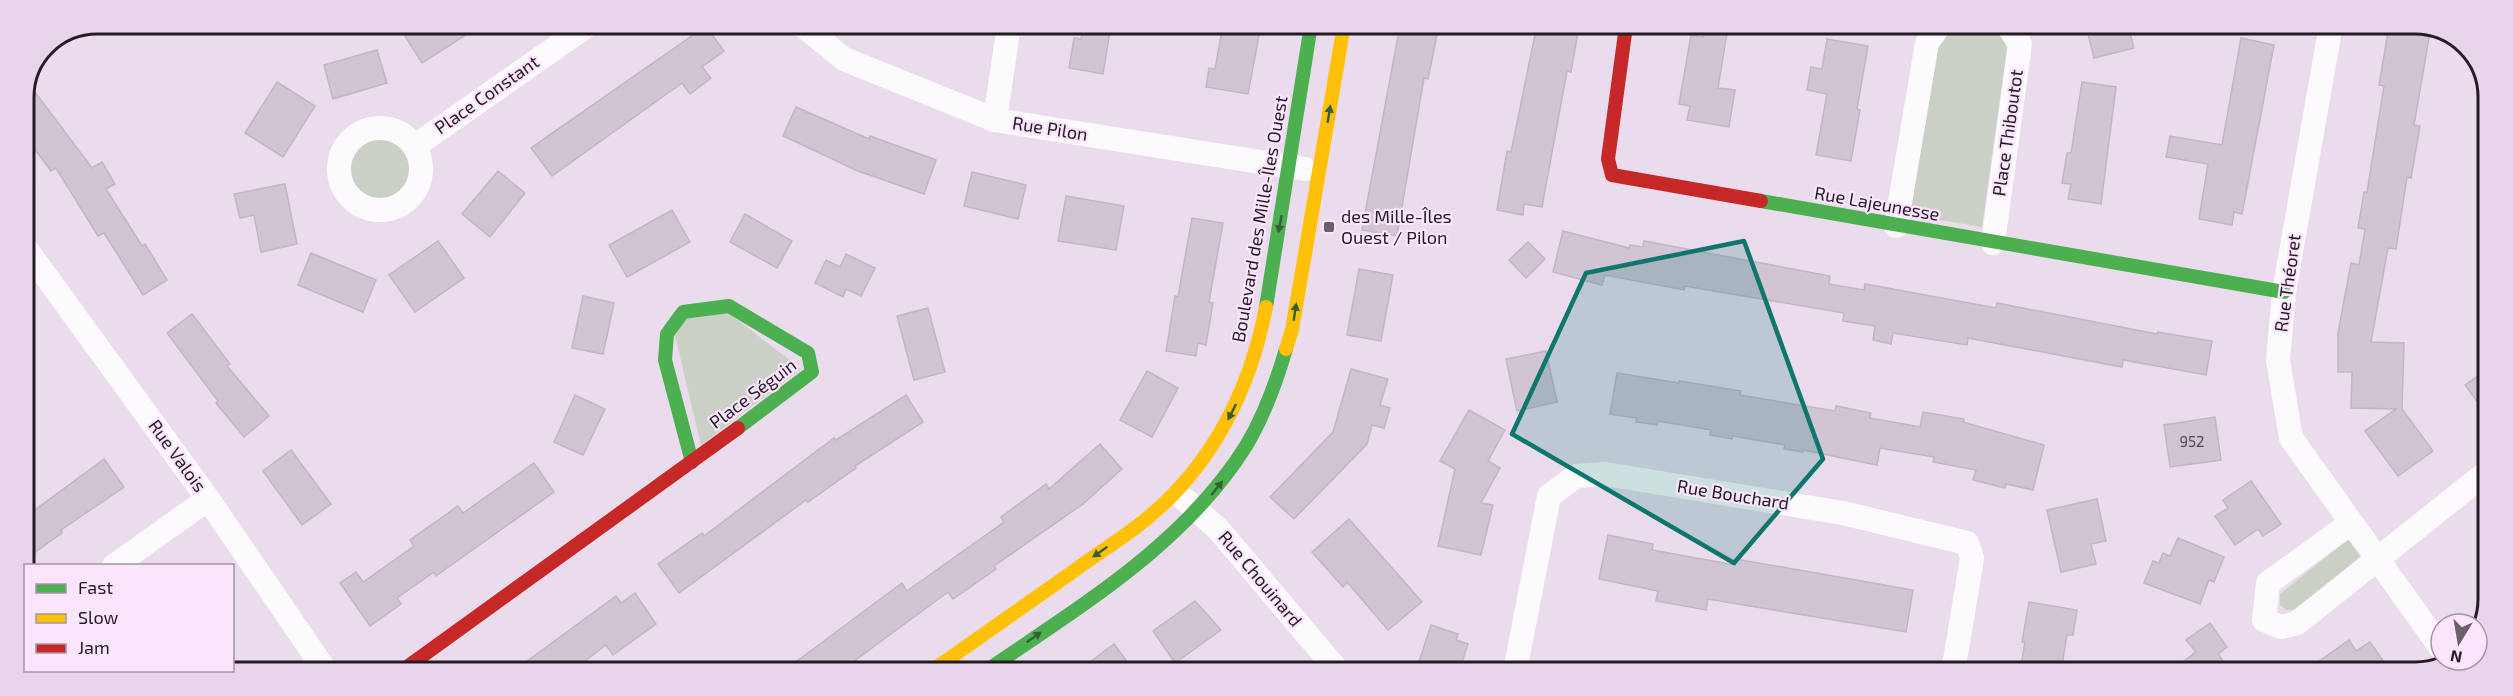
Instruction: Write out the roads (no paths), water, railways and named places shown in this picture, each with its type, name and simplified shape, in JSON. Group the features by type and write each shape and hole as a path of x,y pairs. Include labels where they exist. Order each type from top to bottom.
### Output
{"street":[{"name":"Place Constant","path":"415,146 572,35"},
{"name":"Rue Pilon","path":"814,35 844,59 995,120 1319,171"},
{"path":"995,120 1008,35"},
{"name":"Boulevard des Mille-Îles Ouest","path":"944,662 1125,535 1176,492 1220,435 1246,382 1261,330 1309,35"},
{"path":"997,662 1171,538 1198,511 1241,455 1269,405 1283,370 1292,330 1342,35"},
{"name":"Rue Lajeunesse","path":"1625,35 1608,159 1612,175 2284,292"},
{"path":"1896,226 1927,43 1933,35"},
{"name":"Place Thiboutot","path":"1993,243 2019,44 2014,35"},
{"name":"Rue Théoret","path":"2329,35 2284,292 2278,360 2290,438 2429,631"},
{"name":"Rue Valois","path":"35,268 208,499 320,662"},
{"name":"Place Séguin","path":"414,662 693,462 812,372 808,352 729,306 683,312 667,334 666,360 693,462"},
{"name":"Rue Bouchard","path":"1517,662 1549,496 1575,476 1606,474 1843,513 1967,543 1972,558 1955,662"},
{"path":"2351,522 2268,583 2264,620 2281,627 2297,623 2478,479"},
{"name":"Rue Chouinard","path":"1176,492 1218,529 1330,662"},
{"path":"117,564 208,499"}],"place":[{"name":"des Mille-Îles Ouest / Pilon","path":"1329,227"}]}
